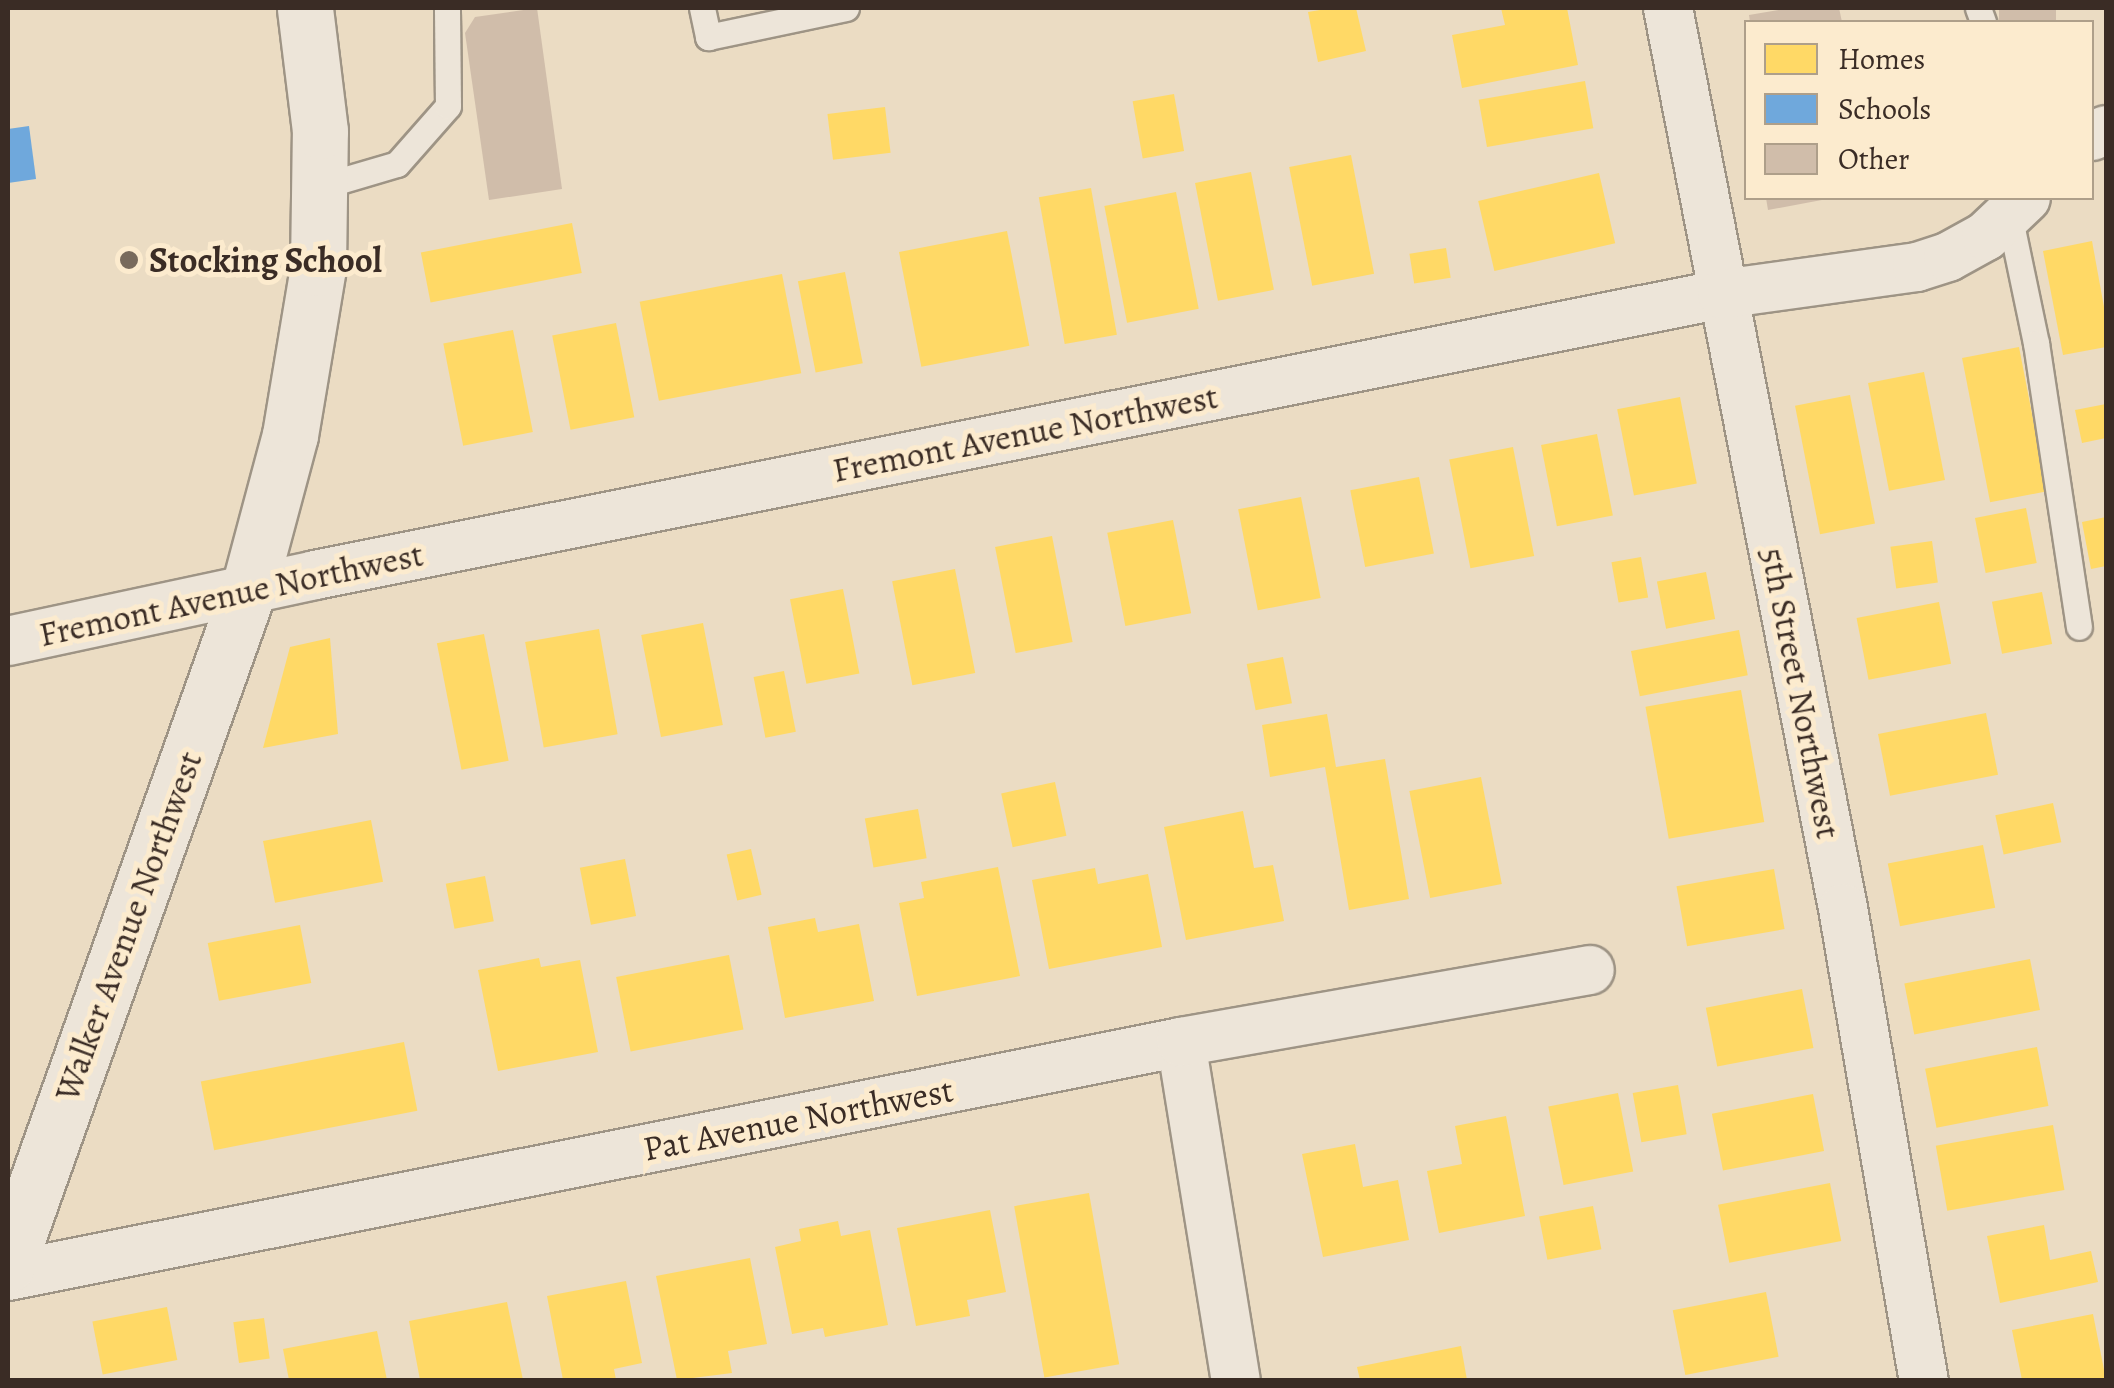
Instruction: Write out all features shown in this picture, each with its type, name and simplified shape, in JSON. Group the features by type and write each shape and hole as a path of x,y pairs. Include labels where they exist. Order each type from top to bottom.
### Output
{"main road":[{"name":"Walker Avenue Northwest","path":"8,1264 248,588 290,435 318,268 320,131 305,8"}],"street":[{"name":"5th Street Northwest","path":"1668,8 1843,908 1924,1380"},
{"name":"Fremont Avenue Northwest","path":"8,641 248,588 1722,294 1917,266 1948,257 1986,236 2017,206"},
{"name":"Pat Avenue Northwest","path":"8,1276 1181,1042 1590,970"},
{"path":"1181,1042 1236,1380"}],"lane":[{"path":"319,187 397,164 448,106 448,8"},
{"path":"702,8 708,37 846,8"},
{"path":"2017,206 2079,627"}],"building: Homes":[{"path":"1356,8 1366,51 1318,62 1308,12"},
{"path":"1501,8 1567,8 1578,65 1462,88 1452,35 1505,25"},
{"path":"1585,81 1593,128 1487,147 1479,100"},
{"path":"1174,94 1184,151 1143,158 1133,101"},
{"path":"885,107 891,153 833,160 827,114"},
{"path":"1351,155 1374,274 1312,286 1289,167"},
{"path":"1251,172 1274,290 1218,301 1195,183"},
{"path":"1599,173 1615,243 1494,271 1478,201"},
{"path":"1091,188 1117,335 1065,344 1039,197"},
{"path":"1176,192 1199,309 1127,323 1104,206"},
{"path":"572,223 582,273 431,302 421,252"},
{"path":"1007,231 1029,346 921,367 899,252"},
{"path":"2092,241 2106,318 2106,347 2063,355 2043,251"},
{"path":"1446,248 1451,278 1414,283 1409,254"},
{"path":"845,272 863,363 816,372 798,281"},
{"path":"782,274 801,373 659,401 640,302"},
{"path":"616,323 634,417 571,430 552,335"},
{"path":"513,330 533,432 463,446 443,344"},
{"path":"2019,347 2047,491 1990,502 1962,358"},
{"path":"1924,372 1945,480 1889,491 1868,383"},
{"path":"1850,395 1875,524 1820,534 1795,406"},
{"path":"1680,397 1697,483 1634,496 1617,409"},
{"path":"2106,404 2106,438 2082,443 2075,410"},
{"path":"1597,434 1613,515 1557,526 1541,445"},
{"path":"1513,447 1534,556 1470,568 1449,459"},
{"path":"1419,477 1434,554 1365,567 1350,490"},
{"path":"1301,497 1321,598 1258,610 1238,509"},
{"path":"2026,508 2037,563 1986,573 1975,518"},
{"path":"2106,517 2106,566 2091,569 2082,522"},
{"path":"1173,520 1191,613 1125,626 1107,533"},
{"path":"1052,536 1073,642 1016,653 995,547"},
{"path":"1932,541 1938,583 1896,588 1890,547"},
{"path":"1641,557 1648,597 1619,603 1611,562"},
{"path":"955,569 975,673 912,685 892,581"},
{"path":"1706,572 1715,619 1666,629 1657,582"},
{"path":"843,589 859,673 806,684 790,599"},
{"path":"2042,592 2052,644 2002,654 1992,602"},
{"path":"1939,602 1951,664 1869,680 1857,618"},
{"path":"703,623 723,725 661,737 641,635"},
{"path":"599,629 618,734 544,747 525,642"},
{"path":"1739,630 1748,675 1640,696 1631,651"},
{"path":"484,634 509,761 461,770 437,643"},
{"path":"330,638 338,734 263,748 290,647"},
{"path":"1283,657 1292,703 1256,710 1247,664"},
{"path":"784,671 796,732 765,738 754,677"},
{"path":"1741,690 1764,822 1669,839 1645,707"},
{"path":"1986,713 1998,775 1890,796 1878,734"},
{"path":"1327,714 1336,767 1385,759 1409,899 1349,910 1325,767 1270,777 1262,725"},
{"path":"1481,777 1502,884 1430,898 1409,791"},
{"path":"1055,782 1066,836 1013,847 1001,793"},
{"path":"2053,803 2061,842 2004,854 1995,815"},
{"path":"918,809 927,858 874,868 865,818"},
{"path":"1243,811 1254,868 1273,865 1284,921 1186,940 1164,827"},
{"path":"371,820 383,882 275,903 263,841"},
{"path":"1983,845 1995,908 1900,926 1888,864"},
{"path":"751,849 762,895 737,900 727,855"},
{"path":"625,859 636,916 591,925 580,868"},
{"path":"998,867 1020,976 917,996 899,903 924,898 921,882"},
{"path":"1095,868 1098,884 1148,874 1162,947 1049,969 1032,880"},
{"path":"1774,869 1785,929 1687,946 1677,886"},
{"path":"485,876 494,921 455,929 446,884"},
{"path":"815,918 818,932 859,924 874,1001 785,1018 768,927"},
{"path":"300,925 311,983 219,1001 208,943"},
{"path":"729,955 744,1030 631,1052 616,977"},
{"path":"539,958 541,967 580,960 598,1052 498,1071 478,970"},
{"path":"2030,959 2040,1010 1914,1034 1904,983"},
{"path":"1802,989 1813,1048 1717,1067 1706,1008"},
{"path":"404,1042 417,1111 214,1150 201,1081"},
{"path":"2037,1047 2048,1106 1937,1128 1925,1069"},
{"path":"1678,1085 1687,1134 1641,1142 1633,1093"},
{"path":"1618,1093 1633,1172 1564,1185 1548,1107"},
{"path":"1813,1094 1824,1151 1723,1171 1712,1114"},
{"path":"1506,1116 1525,1216 1439,1233 1427,1171 1462,1164 1455,1126"},
{"path":"2053,1125 2064,1190 1947,1211 1936,1146"},
{"path":"1355,1144 1363,1187 1398,1180 1409,1240 1323,1257 1302,1154"},
{"path":"1830,1183 1841,1241 1729,1263 1718,1205"},
{"path":"1089,1193 1119,1364 1044,1378 1014,1206"},
{"path":"1593,1206 1601,1249 1547,1260 1539,1216"},
{"path":"990,1210 1006,1292 967,1300 970,1316 916,1326 897,1228"},
{"path":"838,1221 841,1236 870,1230 888,1325 825,1337 823,1328 792,1334 775,1247 801,1241 799,1229"},
{"path":"2044,1225 2050,1260 2091,1251 2098,1282 2000,1303 1987,1236"},
{"path":"750,1258 767,1344 728,1351 732,1373 677,1380 656,1276"},
{"path":"626,1281 642,1363 614,1369 616,1380 563,1380 547,1296"},
{"path":"1766,1292 1779,1357 1685,1375 1673,1310"},
{"path":"507,1302 523,1380 420,1380 409,1321"},
{"path":"167,1307 177,1360 103,1375 92,1322"},
{"path":"2093,1314 2106,1380 2022,1380 2012,1330"},
{"path":"264,1318 270,1359 239,1363 233,1322"},
{"path":"377,1331 387,1380 289,1380 283,1349"},
{"path":"1461,1346 1467,1380 1360,1380 1357,1367"}],"building: Schools":[{"path":"29,126 36,179 8,183 8,129"}],"building: Other":[{"path":"537,8 562,189 489,200 465,33 475,17"},
{"path":"1790,8 1839,8 1842,20 1750,20 1749,15"},
{"path":"1999,8 2056,8 2056,20 1999,20"},
{"path":"1766,200 1822,200 1768,210"}],"place":[{"name":"Stocking School","path":"129,260"}]}
